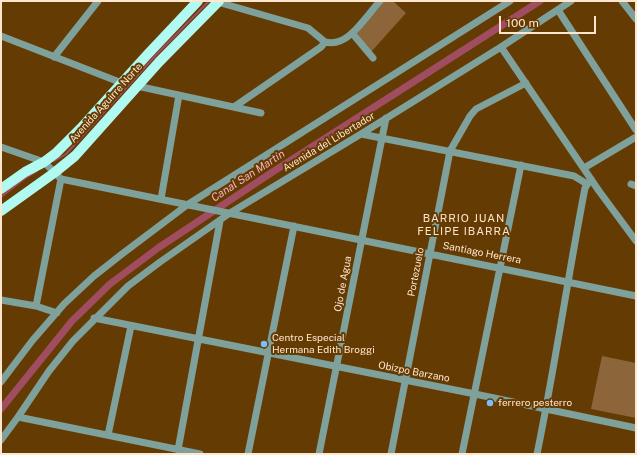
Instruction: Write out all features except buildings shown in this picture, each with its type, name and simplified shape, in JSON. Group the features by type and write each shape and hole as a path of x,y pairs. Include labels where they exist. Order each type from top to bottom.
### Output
{"main road":[{"name":"Avenida Aguirre Norte","path":"1,189 56,153 82,128 198,1"},
{"name":"Avenida Aguirre Norte","path":"1,211 58,176 159,62 217,1"}],"street":[{"path":"54,57 98,1"},
{"path":"217,1 308,28 325,42 334,43 342,41 352,33 380,1"},
{"name":"Avenida del Libertador","path":"1,382 32,341 69,300 105,267 187,205 501,3 510,1"},
{"name":"Avenida del Libertador","path":"1,440 49,371 73,341 94,318 128,286 230,213 362,134 502,47 571,1"},
{"path":"622,1 636,19"},
{"path":"558,10 636,130"},
{"path":"352,33 373,58"},
{"path":"1,36 122,83"},
{"path":"234,107 321,47 325,42"},
{"path":"502,47 584,168 589,181 636,241"},
{"name":"Portezuelo","path":"391,454 450,151 470,116 476,109 526,83"},
{"path":"138,86 261,113"},
{"path":"161,199 179,95"},
{"name":"Ojo de Agua","path":"319,454 386,118"},
{"path":"362,134 521,165 574,176 589,181"},
{"path":"584,168 636,137"},
{"path":"1,147 44,162 58,176 36,306"},
{"path":"462,454 521,165"},
{"name":"Santiago Herrera","path":"58,176 187,205 500,267 636,296"},
{"path":"537,454 567,281 585,188 589,181"},
{"path":"178,450 220,221"},
{"path":"248,454 294,226"},
{"path":"1,300 36,306 57,313"},
{"name":"Obizpo Barzano","path":"94,318 636,428"},
{"path":"108,436 131,326"},
{"path":"18,417 200,454"}],"shaded area":[{"path":"384,1 393,1 406,13 371,52 356,33"},
{"path":"602,356 636,363 636,418 591,409"}],"waterway":[{"path":"54,161 66,154 156,55 209,1"},
{"name":"Canal San Martín","path":"1,409 72,321 110,284 158,248 274,171 540,1"},
{"path":"1,197 37,171"}],"place":[{"name":"Centro Especial Hermana Edith Broggi","path":"264,344"},
{"name":"ferrero pesterro","path":"490,403"}],"district":[{"name":"BARRIO JUAN FELIPE IBARRA","path":"464,225"}]}
